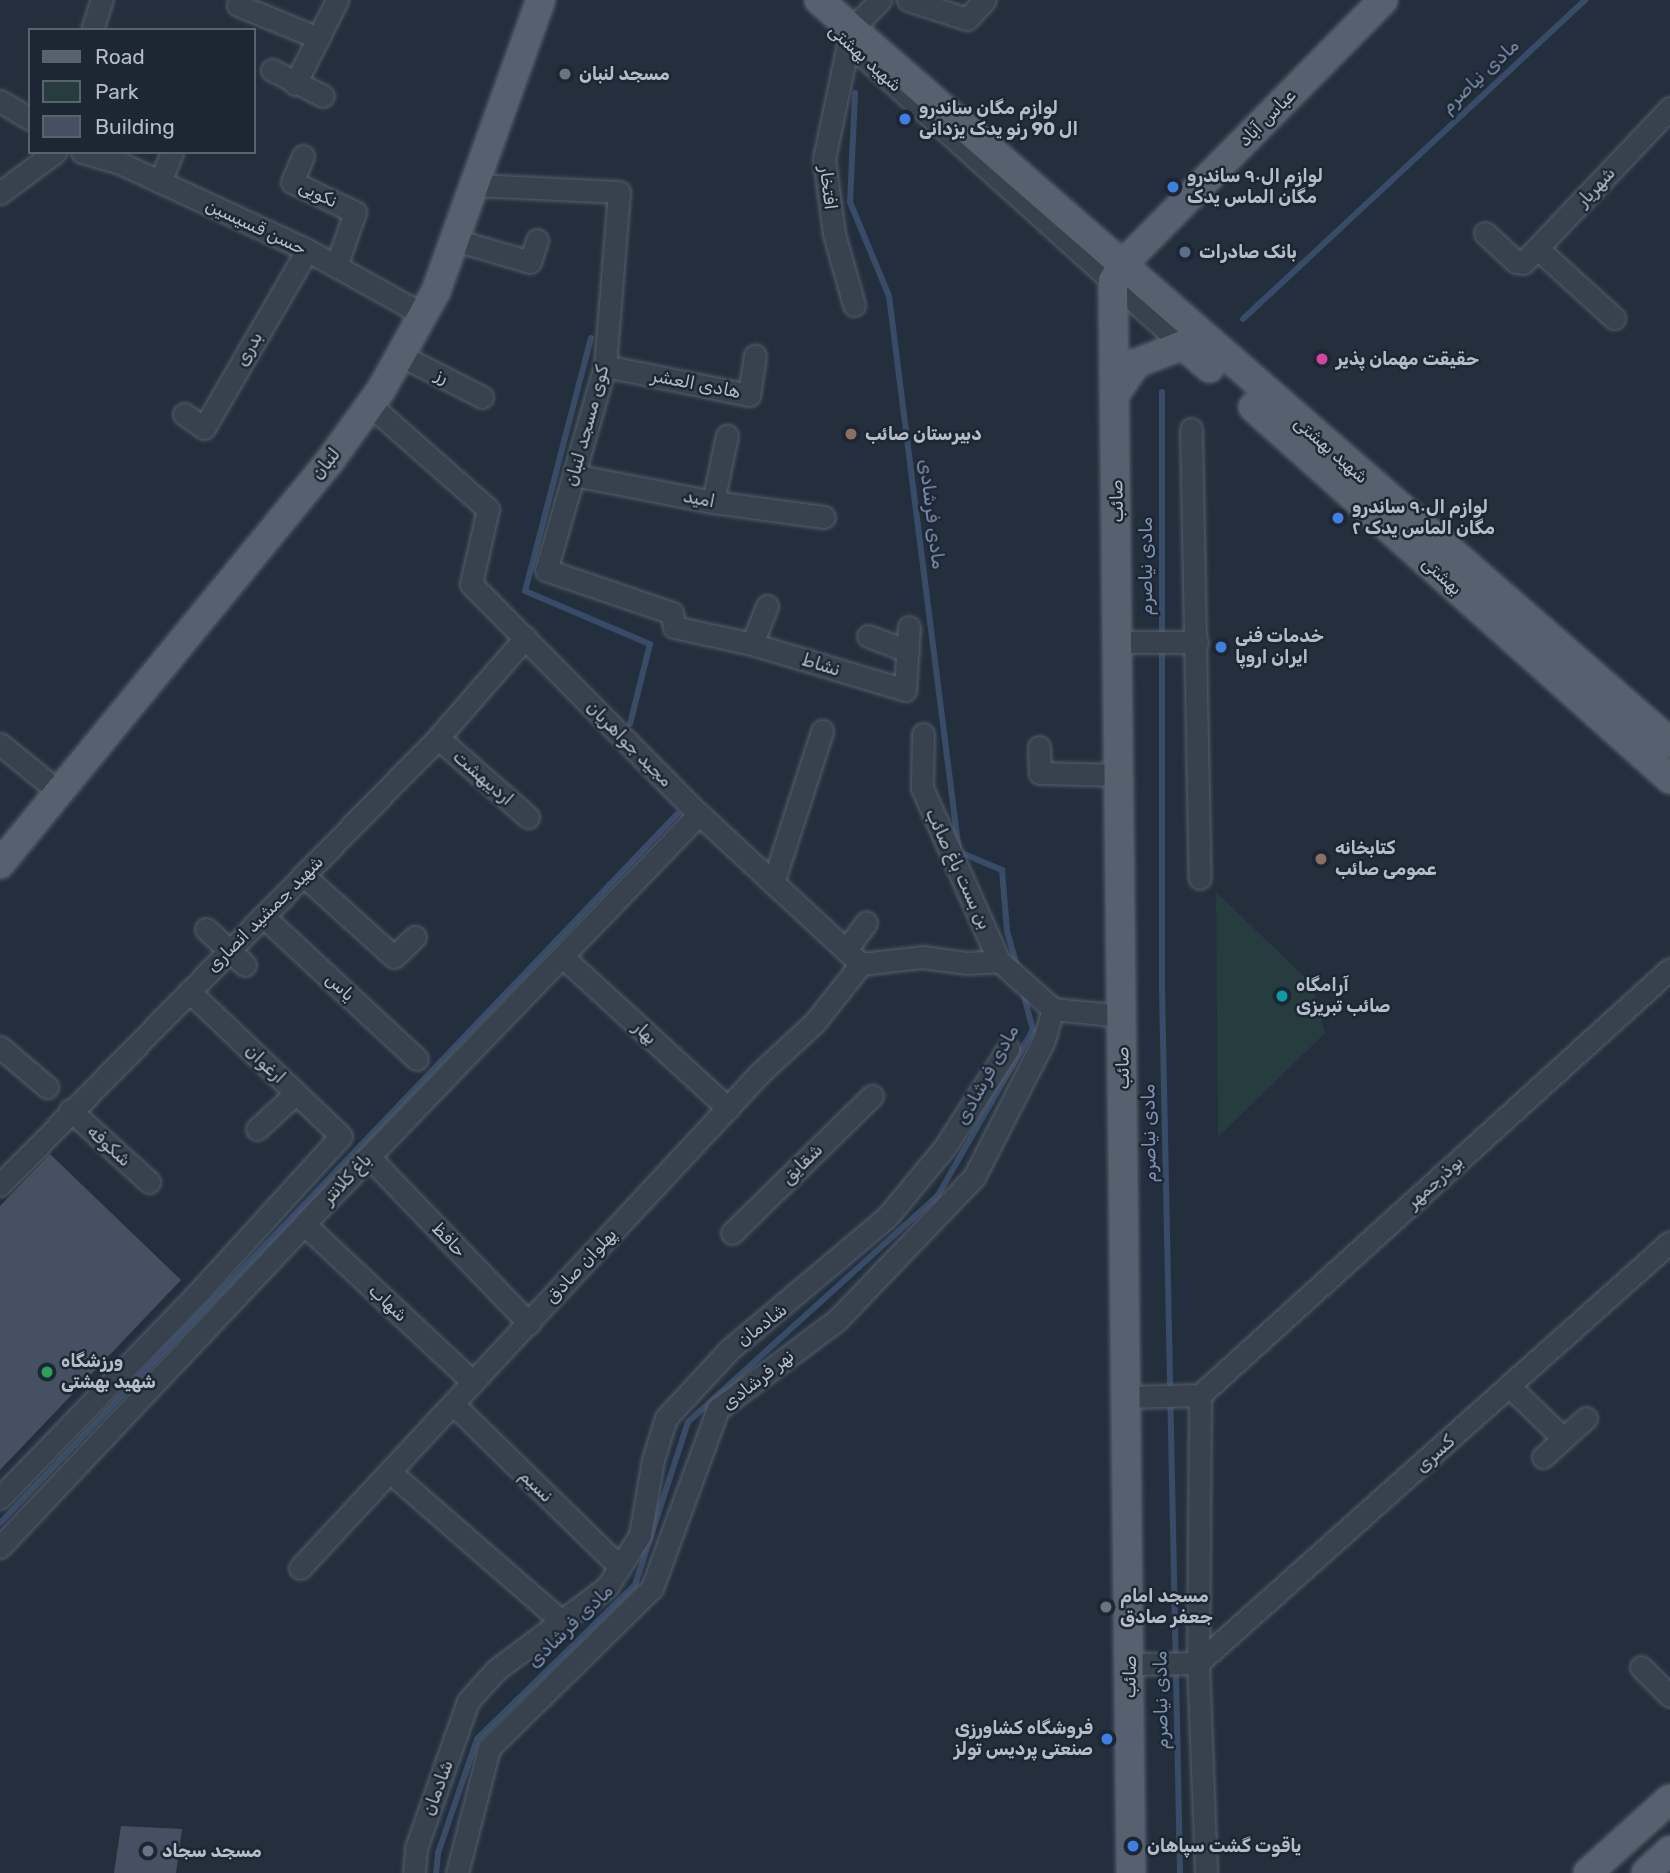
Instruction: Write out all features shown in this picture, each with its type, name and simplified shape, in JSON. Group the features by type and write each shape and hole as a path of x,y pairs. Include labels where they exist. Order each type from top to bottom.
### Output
{"main road":[{"name":"لنبان","path":"0,864 370,405 402,356 424,315 455,240 541,0"},
{"name":"شهید بهشتی","path":"819,0 850,37 1112,273 1670,741"},
{"name":"عباس آباد","path":"1112,273 1383,0"},
{"name":"صائب","path":"1112,273 1121,775 1131,1873"},
{"path":"1115,394 1137,363 1183,345"},
{"name":"بهشتی","path":"1183,345 1670,779"},
{"path":"1588,1873 1670,1799"},
{"path":"1646,1873 1670,1851"}],"street":[{"path":"93,28 102,0"},
{"path":"295,84 337,0"},
{"name":"شهید بهشتی","path":"801,0 850,37"},
{"path":"850,37 880,0"},
{"path":"908,0 967,19 985,0"},
{"path":"239,2 318,38"},
{"name":"افتخار","path":"850,37 824,159 834,234 854,305"},
{"path":"272,70 323,96"},
{"path":"0,100 28,118"},
{"name":"شهریار","path":"1485,233 1520,264 1538,249 1670,108"},
{"path":"0,193 52,154"},
{"name":"حسن قسیسین","path":"87,154 160,182 307,250 424,315"},
{"path":"160,182 171,154"},
{"name":"نکویی","path":"303,156 292,182 355,212 336,266"},
{"name":"کوی مسجد لنبان","path":"475,185 619,192 605,366 546,570 672,612 674,627"},
{"path":"455,240 530,262 537,240"},
{"path":"1538,249 1614,318"},
{"name":"بدری","path":"184,414 204,428 307,250"},
{"path":"1112,273 1183,345"},
{"name":"هادی العشر","path":"605,366 749,395 755,355"},
{"name":"رز","path":"402,356 482,397"},
{"name":"مجید جواهریان","path":"370,405 488,509 471,584 699,814 853,957"},
{"path":"1191,429 1191,642 1199,878"},
{"path":"713,502 727,435"},
{"name":"امید","path":"574,475 713,502 824,517"},
{"path":"752,644 767,606"},
{"name":"نشاط","path":"674,627 752,644 905,690 909,627"},
{"path":"869,636 908,651"},
{"name":"شهید جمشید انصاری","path":"0,1185 70,1110 189,991 236,958 263,916 438,738 525,638"},
{"path":"1119,642 1191,642"},
{"path":"774,883 822,731"},
{"name":"بن بست باغ صائب","path":"923,734 922,789 999,961"},
{"name":"اردیبهشت","path":"438,738 528,817"},
{"path":"0,744 59,792"},
{"path":"1038,747 1040,773 1121,775"},
{"name":"باغ کلانتر","path":"0,1547 304,1224 699,814"},
{"path":"303,875 394,957 415,937"},
{"name":"یاس","path":"263,916 417,1059"},
{"name":"پهلوان صادق","path":"300,1568 728,1108 815,1022 853,957 866,922"},
{"path":"206,929 236,958"},
{"name":"بهار","path":"563,957 728,1108"},
{"path":"853,957 922,957 965,963 999,961 1053,1009 1122,1016"},
{"name":"بوذرجمهر","path":"1200,1395 1670,969"},
{"name":"ارغوان","path":"189,991 341,1136"},
{"name":"نهر فرشادی","path":"457,1873 489,1748 652,1588 718,1409 837,1320 974,1177 1044,1040 1053,1009"},
{"path":"0,1047 47,1087"},
{"name":"شادمان","path":"414,1873 416,1848 468,1701 496,1670 607,1587 640,1535 653,1460 666,1418 730,1349 809,1287 887,1217 946,1147 1008,1049"},
{"path":"257,1129 296,1093"},
{"name":"شقایق","path":"732,1233 872,1096"},
{"name":"شکوفه","path":"70,1110 149,1182"},
{"name":"باغ کلانتر","path":"3,1488 78,1417 341,1136"},
{"name":"حافظ","path":"369,1157 528,1323"},
{"name":"شهاب","path":"304,1224 473,1382"},
{"name":"کسری","path":"1185,1662 1510,1387 1670,1242"},
{"path":"1510,1387 1563,1437"},
{"path":"1128,1397 1200,1395 1185,1662 1206,1873"},
{"name":"نسیم","path":"453,1404 620,1567"},
{"path":"78,1417 102,1441"},
{"path":"1543,1457 1586,1418"},
{"path":"390,1472 560,1620"},
{"path":"3,1488 33,1512"},
{"path":"1130,1664 1185,1662"},
{"path":"1641,1667 1670,1696"}],"green space":[{"path":"1216,892 1312,984 1325,1033 1218,1137"}],"building":[{"name":"ورزشگاه شهید بهشتی","path":"50,1154 181,1280 0,1470 0,1206"},
{"name":"مسجد سجاد","path":"121,1826 182,1829 176,1873 114,1873"}],"waterway":[{"name":"مادی نیاصرم","path":"1243,319 1585,0"},
{"name":"مادی فرشادی","path":"855,93 850,202 889,296 959,852 1002,870 1007,931 1017,967"},
{"path":"591,338 525,591 650,644 630,724"},
{"name":"مادی نیاصرم","path":"1162,392 1162,989 1180,1873"},
{"path":"0,1523 677,814"},
{"name":"مادی فرشادی","path":"436,1873 438,1853 477,1739 635,1585 688,1422 938,1195 1033,1030 1023,992"}],"place":[{"name":"مسجد لنبان","path":"565,74"},
{"name":"لوازم مگان ساندرو ال 90 رنو یدک یزدانی","path":"905,119"},
{"name":"لوازم ال۹۰ ساندرو مگان الماس یدک","path":"1173,187"},
{"name":"بانک صادرات","path":"1185,252"},
{"name":"حقیقت مهمان پذیر","path":"1322,359"},
{"name":"دبیرستان صائب","path":"851,434"},
{"name":"لوازم ال۹۰ ساندرو مگان الماس یدک ۲","path":"1338,518"},
{"name":"خدمات فنی ایران اروپا","path":"1221,647"},
{"name":"کتابخانه عمومی صائب","path":"1321,859"},
{"name":"آرامگاه صائب تبریزی","path":"1282,996"},
{"name":"ورزشگاه شهید بهشتی","path":"47,1372"},
{"name":"مسجد امام جعفر صادق","path":"1106,1607"},
{"name":"فروشگاه کشاورزی صنعتی پردیس تولز","path":"1107,1739"},
{"name":"یاقوت گشت سپاهان","path":"1133,1846"},
{"name":"مسجد سجاد","path":"148,1851"}]}
